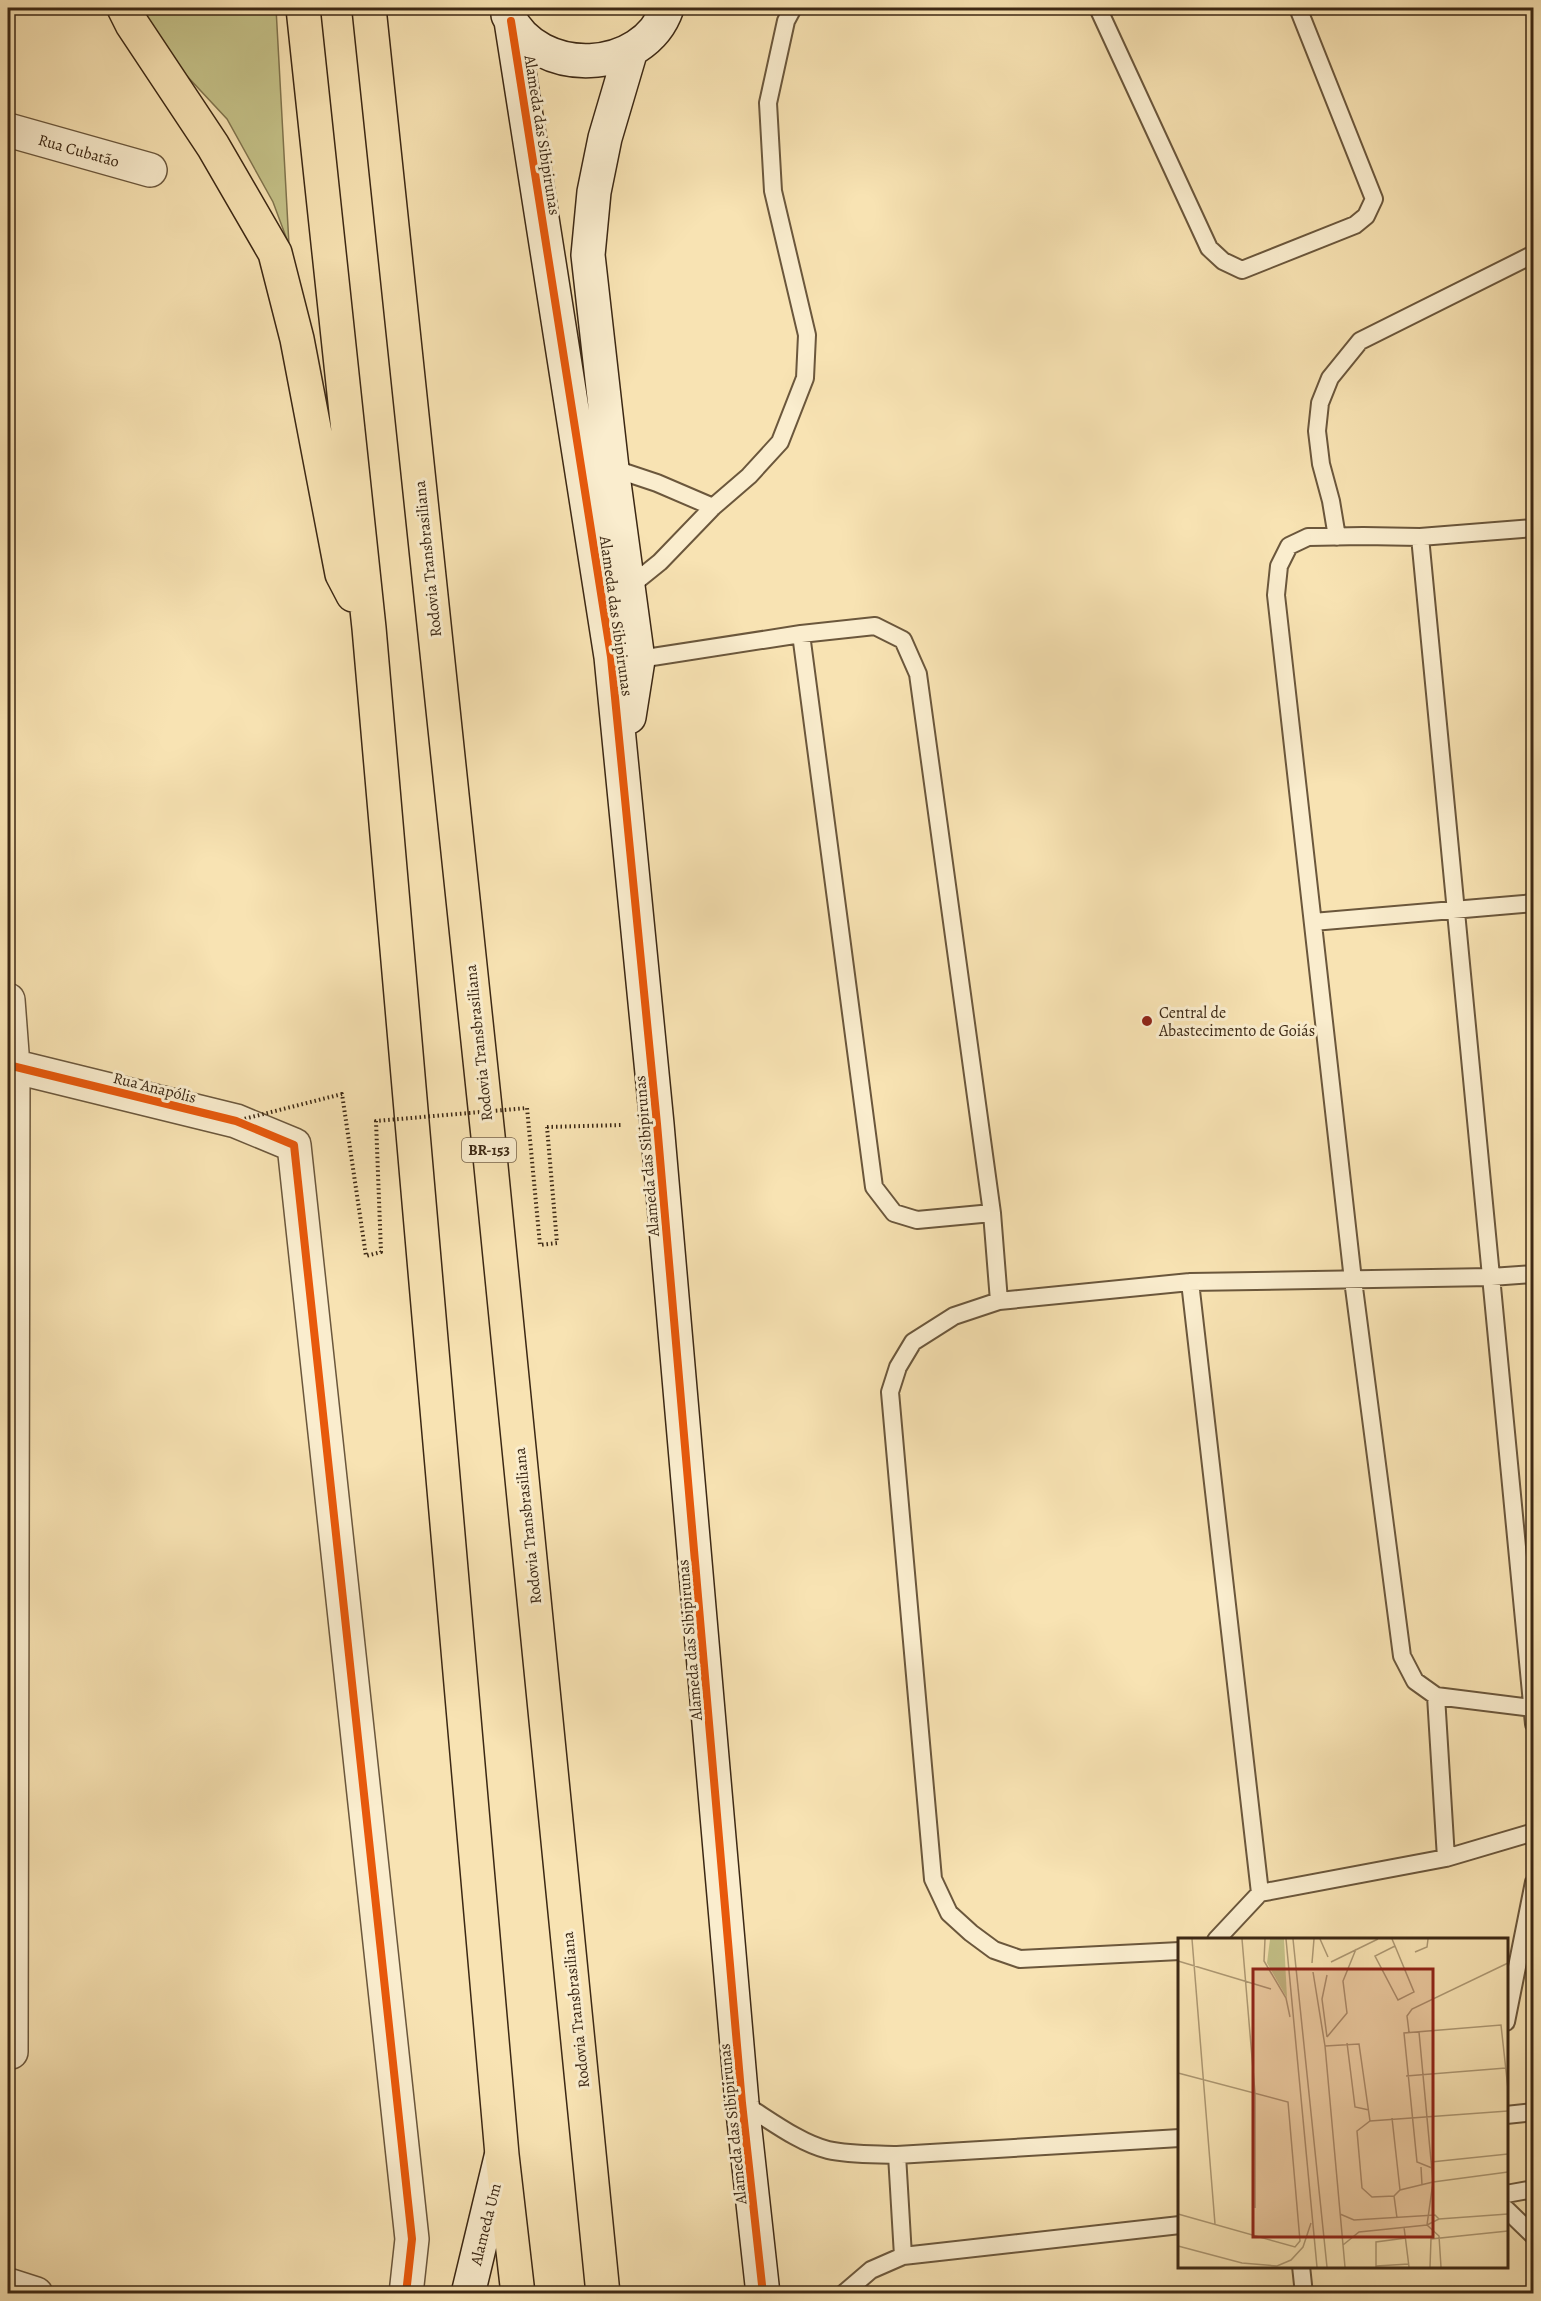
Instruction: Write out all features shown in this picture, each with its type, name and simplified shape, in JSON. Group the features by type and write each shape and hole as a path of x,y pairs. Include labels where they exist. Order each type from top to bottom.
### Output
{"highway":[{"path":"124,8 132,24 213,146 275,253 297,339 342,574 369,628"},
{"path":"303,8 369,628 502,2155 518,2294"},
{"name":"Rodovia Transbrasiliana","path":"369,8 487,1124 603,2294"}],"street":[{"path":"508,14 530,41 552,55 579,62 606,60 631,50 650,34 667,8"},
{"name":"Alameda das Sibipirunas","path":"508,14 625,659"},
{"name":"Alameda das Sibipirunas","path":"631,50 605,138 594,192 588,255 612,468 629,587 621,761 657,1124 742,2103 762,2294"},
{"name":"Rua Cubatão","path":"8,130 150,170"},
{"path":"8,1000 10,1065 11,2052"},
{"name":"Rua Anapólis","path":"10,1065 236,1121 294,1144 412,2239 406,2294"},
{"name":"Alameda Um","path":"468,2294 502,2155"},
{"path":"8,2285 36,2294"}],"lane":[{"path":"629,587 660,562 713,507 749,476 780,442 805,378 807,335 773,191 768,103 786,21 793,8"},
{"path":"1098,8 1209,248 1223,261 1242,270 1355,225 1366,216 1374,200 1298,8"},
{"path":"1337,537 1331,501 1321,464 1317,432 1320,403 1330,378 1360,341 1533,254"},
{"path":"612,468 657,483 713,507"},
{"path":"1420,537 1491,1277 1531,1659 1533,1716 1436,1696 1415,1681 1402,1656 1353,1280 1276,595 1279,566 1289,546 1308,537 1420,537 1533,528"},
{"path":"625,659 875,626 903,640 918,674 992,1213 999,1301"},
{"path":"801,634 874,1187 894,1213 917,1220 992,1213"},
{"path":"1312,922 1533,903"},
{"path":"1178,1950 1020,1959 994,1950 949,1913 933,1879 891,1392 898,1366 914,1342 954,1316 999,1301 1190,1282 1491,1277 1533,1274"},
{"path":"1190,1282 1260,1893"},
{"path":"1436,1696 1446,1858"},
{"path":"1218,1938 1260,1893 1446,1858 1533,1832"},
{"path":"1508,2012 1533,1882"},
{"path":"742,2103 794,2135 826,2150 897,2156 1178,2138"},
{"path":"1508,2115 1533,2112"},
{"path":"897,2156 903,2256"},
{"path":"1508,2194 1533,2189"},
{"path":"1508,2211 1533,2236"},
{"path":"843,2294 871,2270 903,2256 1178,2225"},
{"path":"1301,2268 1304,2294"}],"path":[{"path":"236,1121 342,1094 366,1256 381,1252 376,1121 526,1108 540,1245 557,1243 547,1127 657,1124"}],"shaded area":[{"path":"140,8 276,8 289,245 273,202 227,119 186,75"}],"cycle path":[{"path":"511,21 611,657 657,1124 742,2103 763,2294"},
{"path":"8,1065 236,1121 294,1145 412,2239 406,2294"}],"place":[{"name":"Central de Abastecimento de Goiás","path":"1147,1021"}]}
